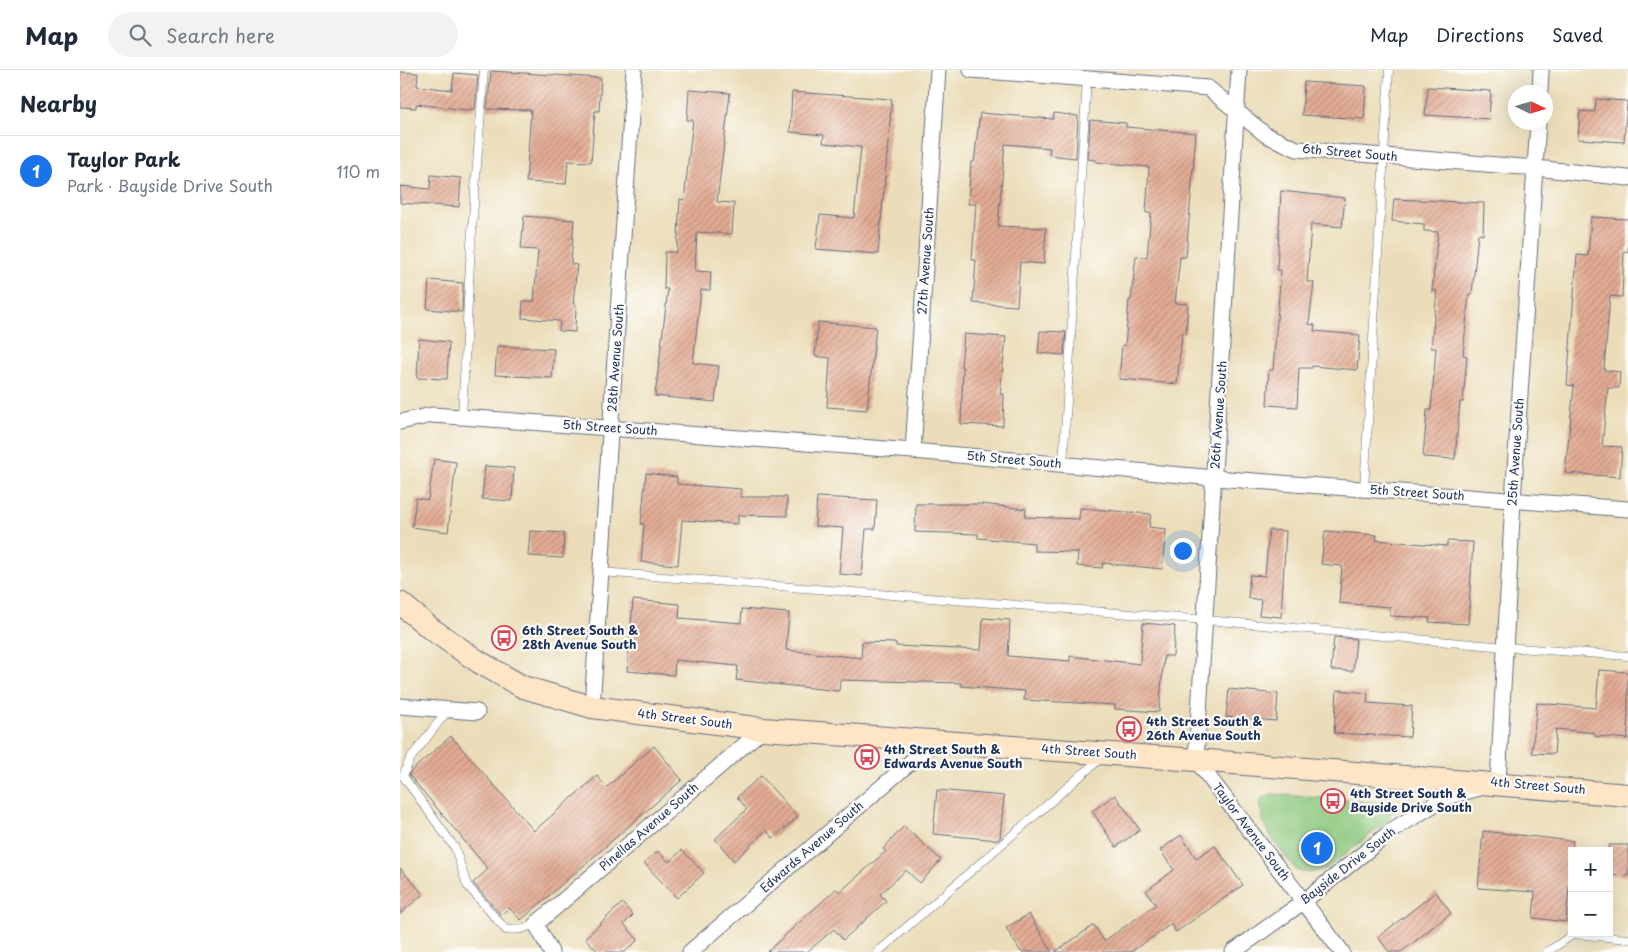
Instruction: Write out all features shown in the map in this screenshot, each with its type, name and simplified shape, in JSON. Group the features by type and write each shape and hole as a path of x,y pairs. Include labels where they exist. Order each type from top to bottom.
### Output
{"street":[{"name":"28th Avenue South","path":"592,707 634,70"},
{"name":"27th Avenue South","path":"913,451 938,70"},
{"name":"6th Street South","path":"971,70 1208,88 1266,135 1297,149 1536,168 1628,178"},
{"name":"26th Avenue South","path":"1196,760 1216,478 1239,70"},
{"path":"1541,85 1542,70"},
{"name":"25th Avenue South","path":"1498,782 1513,500 1538,130"},
{"name":"5th Street South","path":"400,422 432,415 462,417 913,451 1216,478 1628,509"},
{"name":"4th Street South","path":"400,603 438,634 523,688 592,707 763,729 1498,782 1628,794"},
{"path":"400,706 477,712"},
{"name":"Pinellas Avenue South","path":"536,924 763,729"},
{"name":"Edwards Avenue South","path":"690,952 934,741"},
{"name":"Taylor Avenue South","path":"1196,760 1342,952"},
{"name":"Bayside Drive South","path":"1233,952 1303,902 1394,829 1446,797 1498,782"},
{"path":"536,924 550,952"}],"lane":[{"path":"462,417 471,244 484,70"},
{"path":"1364,489 1389,70"},
{"path":"1063,464 1087,79"},
{"path":"601,572 1206,620 1505,648 1628,656"},
{"path":"448,710 410,759 404,776 455,848 467,885 484,906 506,930 521,929 536,924"},
{"path":"878,952 1107,753"},
{"path":"1547,952 1574,934 1628,939"}],"green space":[{"path":"1271,794 1385,803 1391,811 1388,821 1326,869 1310,873 1297,871 1277,846 1266,827 1262,818 1262,798"}],"building":[{"path":"491,71 601,78 599,111 595,111 591,162 568,161 566,184 526,182 531,110 487,109"},
{"path":"400,72 418,73 417,86 452,90 454,73 478,75 475,109 467,110 416,104 416,108 400,107"},
{"path":"1304,82 1366,86 1364,119 1302,115"},
{"path":"1428,87 1491,91 1489,119 1425,115"},
{"path":"689,90 730,93 717,202 734,203 732,234 697,232 695,271 711,272 710,290 701,290 693,363 719,366 715,402 655,396 668,289 664,289 665,252 677,252 680,199 684,200 693,120 687,120"},
{"path":"792,92 892,99 878,254 816,249 820,215 854,218 861,147 823,143 824,135 790,132"},
{"path":"1596,99 1627,101 1624,142 1578,139 1580,111 1595,112"},
{"path":"980,113 1053,119 1054,113 1078,116 1076,158 1049,155 1050,148 1005,144 998,226 1046,228 1044,264 1020,262 1017,306 973,303 976,260 972,260 976,204 968,204 971,162 974,162"},
{"path":"1090,120 1126,123 1126,127 1196,133 1186,257 1180,257 1175,303 1188,304 1186,334 1182,333 1177,384 1119,379 1122,345 1125,346 1129,300 1131,300 1136,256 1147,257 1151,213 1146,213 1149,167 1096,162 1096,160 1088,159"},
{"path":"431,175 461,178 459,207 400,203 400,186 430,189"},
{"path":"1281,191 1345,198 1342,227 1311,224 1307,282 1314,282 1309,324 1315,325 1314,331 1360,335 1357,370 1312,366 1312,368 1299,368 1297,407 1267,405 1269,370 1273,370 1281,270 1277,270"},
{"path":"1394,199 1484,203 1483,235 1478,234 1472,294 1469,294 1463,355 1467,356 1463,402 1460,402 1455,459 1423,457 1427,410 1431,410 1436,348 1431,348 1437,291 1432,291 1438,232 1424,231 1424,224 1392,221"},
{"path":"524,216 574,220 571,264 577,265 573,304 576,304 575,332 559,331 560,321 522,318 523,301 534,301 538,250 521,249"},
{"path":"1591,217 1628,219 1628,252 1624,251 1622,297 1610,296 1604,370 1620,372 1619,388 1608,388 1602,446 1622,447 1620,477 1565,473 1574,386 1567,385 1577,255 1588,256"},
{"path":"429,280 463,283 462,312 427,309"},
{"path":"818,322 876,327 867,410 827,407 830,358 815,356"},
{"path":"1040,331 1066,332 1064,355 1038,353"},
{"path":"964,334 1006,337 1000,394 1004,394 1003,426 961,424 963,367 961,367"},
{"path":"419,339 449,342 447,379 417,378"},
{"path":"497,346 554,349 552,378 495,375"},
{"path":"434,459 456,462 448,532 412,527 416,498 428,500"},
{"path":"485,466 514,468 512,501 482,499"},
{"path":"646,473 677,477 677,484 741,489 740,497 787,497 787,516 738,515 738,524 682,520 678,565 641,562 644,525 641,524"},
{"path":"817,497 877,500 875,529 866,529 862,576 839,574 843,528 815,526"},
{"path":"916,504 981,504 1026,509 1025,517 1079,519 1080,508 1151,514 1149,527 1166,529 1162,569 1103,563 1102,568 1077,566 1078,552 1034,551 1034,543 978,538 978,534 915,532"},
{"path":"1269,530 1286,531 1281,617 1259,615 1261,600 1248,598 1250,575 1265,576"},
{"path":"530,531 564,533 563,558 528,556"},
{"path":"1325,531 1377,535 1376,540 1447,546 1447,541 1473,542 1468,624 1429,622 1430,618 1390,616 1390,607 1339,603 1342,566 1321,564"},
{"path":"633,600 680,604 679,618 741,623 742,609 789,613 786,650 861,658 862,642 896,643 896,646 981,650 983,618 1010,620 1008,656 1070,661 1070,656 1140,664 1143,623 1175,626 1173,656 1164,656 1159,712 1115,709 1115,705 1024,700 1025,691 961,686 961,683 840,680 839,691 736,680 738,666 675,660 674,675 627,671"},
{"path":"1334,637 1356,639 1353,671 1331,670"},
{"path":"1599,670 1628,672 1628,739 1594,736 1595,733 1556,729 1554,754 1532,753 1537,703 1596,708"},
{"path":"1229,689 1278,694 1276,721 1226,717"},
{"path":"1337,690 1368,693 1367,703 1412,706 1410,737 1334,733"},
{"path":"451,736 534,831 597,776 607,787 654,746 682,780 521,920 509,908 501,915 473,883 488,869 409,775 411,771"},
{"path":"761,776 798,817 773,838 766,830 734,861 715,839 747,809 737,797"},
{"path":"937,790 1004,796 1000,838 998,840 933,834"},
{"path":"1115,795 1140,830 1116,847 1092,811"},
{"path":"904,826 941,860 920,883 906,870 880,894 886,901 843,940 834,929 807,952 767,952 836,889 840,892 886,851 883,849"},
{"path":"1483,831 1573,841 1572,847 1568,847 1566,922 1533,918 1535,892 1478,888"},
{"path":"1181,835 1196,858 1215,846 1243,885 1176,932 1171,924 1131,952 1055,952 1094,925 1104,941 1156,905 1146,891 1174,870 1160,850"},
{"path":"1609,845 1628,845 1628,876 1613,875 1613,847 1609,847"},
{"path":"682,850 704,873 677,898 644,863 658,851 669,862"},
{"path":"400,868 423,894 400,914"},
{"path":"1436,892 1451,913 1401,952 1389,952 1378,937"},
{"path":"622,903 633,915 624,924 638,940 625,952 598,952 585,938"},
{"path":"1029,914 1052,952 1021,952 1006,928"}],"place":[{"name":"6th Street South & 28th Avenue South","path":"504,638"},
{"name":"4th Street South & 26th Avenue South","path":"1129,729"},
{"name":"4th Street South & Edwards Avenue South","path":"867,757"},
{"name":"4th Street South & Bayside Drive South","path":"1333,801"},
{"name":"Taylor Park","path":"1317,848"}]}
